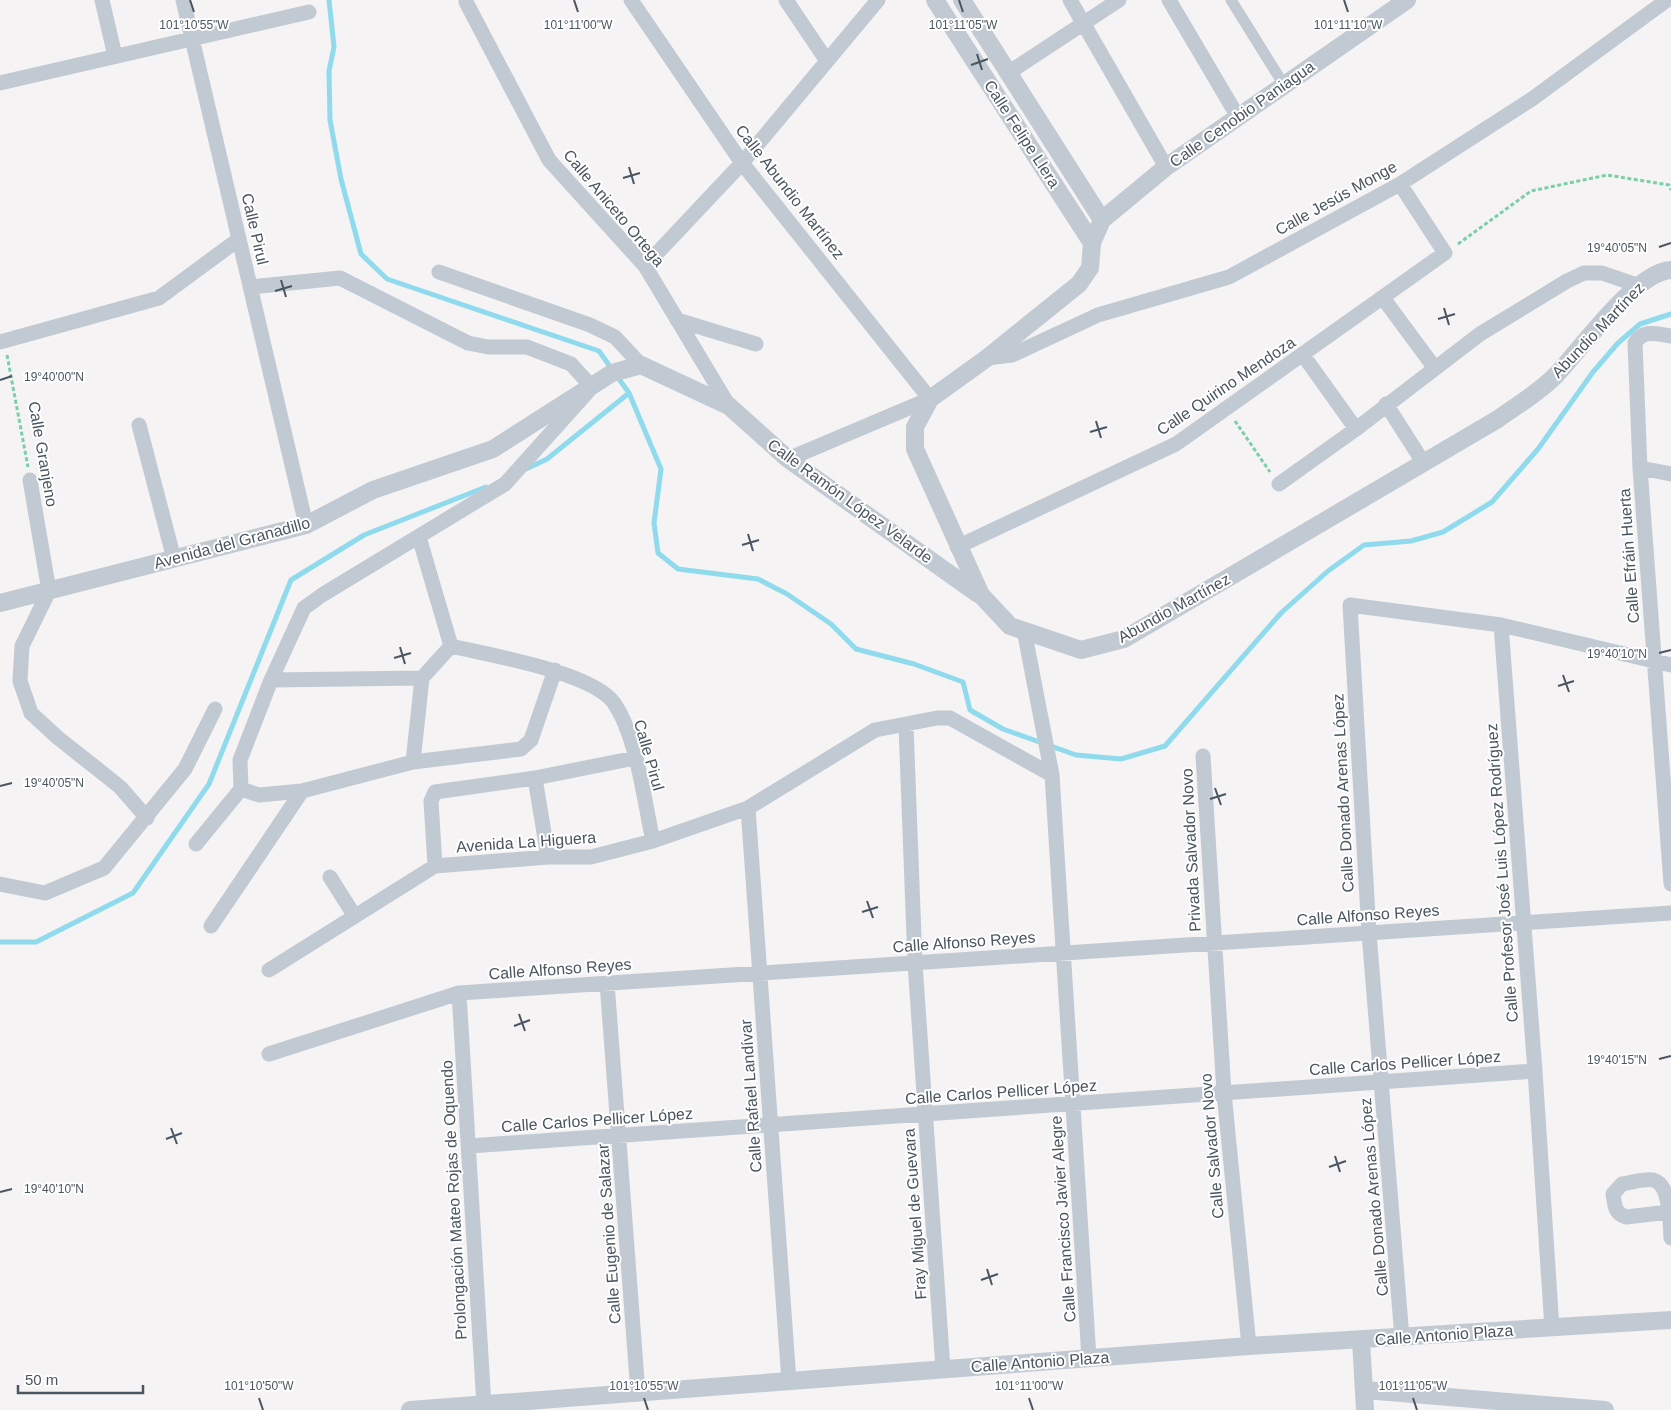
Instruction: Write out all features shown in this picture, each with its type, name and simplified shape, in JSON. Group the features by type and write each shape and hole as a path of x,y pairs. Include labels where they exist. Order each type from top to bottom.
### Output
{"street":[{"path":"102,0 115,56"},
{"name":"Calle Pirul","path":"182,0 306,525"},
{"name":"Calle Abundio Martínez","path":"631,0 742,163 930,399"},
{"path":"786,0 827,61"},
{"path":"644,266 742,163 878,0"},
{"name":"Calle Felipe Llera","path":"935,0 1092,243"},
{"name":"Calle Felipe Llera","path":"962,0 1102,220"},
{"path":"1070,0 1166,168"},
{"path":"1008,73 1120,0"},
{"path":"1169,0 1238,117"},
{"path":"1231,0 1284,85"},
{"name":"Calle Cenobio Paniagua","path":"1092,243 1102,220 1166,168 1407,0"},
{"name":"Calle Jesús Monge","path":"987,358 1012,355 1098,315 1229,277 1400,184 1532,98 1667,0"},
{"name":"Calle Aniceto Ortega","path":"466,2 549,160 644,266 729,406"},
{"path":"0,83 309,12"},
{"path":"1400,184 1445,253"},
{"path":"2,341 159,298 239,239"},
{"name":"Abundio Martínez","path":"1092,243 1090,268 1079,284 987,358 930,399 915,427 915,449 957,547 981,595 1010,626 1081,650 1124,640 1498,419 1555,376 1637,285 1664,270 1671,270"},
{"name":"Calle Quirino Mendoza","path":"957,547 1176,444 1227,410 1445,253"},
{"path":"439,272 590,325 615,336 636,365"},
{"path":"1279,484 1356,429 1434,367 1480,334 1584,273 1602,273 1637,285"},
{"path":"196,844 241,789 240,760 271,680 304,608 322,595 505,484 592,387 571,364 527,347 488,347 468,343 340,278 250,287"},
{"path":"1382,298 1434,367"},
{"path":"677,320 756,344"},
{"name":"Calle Efráin Huerta","path":"1671,336 1647,333 1639,336 1635,343 1640,468 1671,884"},
{"path":"1303,355 1356,429"},
{"name":"Avenida del Granadillo","path":"0,603 306,525 373,490 493,449 612,373 636,365"},
{"name":"Calle Ramón López Velarde","path":"636,365 729,406 788,459 981,595"},
{"path":"788,459 930,399"},
{"path":"1386,404 1423,462"},
{"path":"139,425 174,559"},
{"path":"1640,468 1671,474"},
{"name":"Calle Granjeno","path":"30,480 49,591"},
{"path":"413,762 422,678 451,646 419,537"},
{"path":"49,591 22,646 20,681 31,713 57,737 120,787 147,818"},
{"name":"Calle Donado Arenas López","path":"1402,1338 1369,933 1350,605 1500,625"},
{"path":"1500,625 1671,665"},
{"name":"Calle Profesor José Luis López Rodríguez","path":"1500,625 1524,922 1552,1328"},
{"name":"Calle Francisco Javier Alegre","path":"1024,630 1051,771 1089,1358"},
{"name":"Calle Pirul","path":"451,646 555,670 588,685 613,702 628,733 654,841"},
{"path":"241,789 259,795 302,791 413,762 521,748 530,740 555,670"},
{"path":"271,680 422,678"},
{"path":"0,884 45,893 104,868 147,818 185,769 215,709"},
{"name":"Avenida La Higuera","path":"269,970 435,866 548,857 590,857 654,841 748,808 875,730 906,726 938,718 950,718 1051,771"},
{"name":"Fray Miguel de Guevara","path":"906,726 914,963 943,1370"},
{"path":"435,866 431,801 435,792 536,778 634,755"},
{"name":"Privada Salvador Novo","path":"1203,756 1214,943"},
{"path":"536,778 548,857"},
{"path":"210,926 302,791"},
{"name":"Calle Rafael Landívar","path":"748,808 789,1382"},
{"path":"330,877 354,916"},
{"name":"Calle Alfonso Reyes","path":"268,1054 459,993 1671,912"},
{"name":"Calle Salvador Novo","path":"1214,943 1224,1093 1249,1346"},
{"name":"Calle Eugenio de Salazar","path":"607,983 638,1394"},
{"name":"Prolongación Mateo Rojas de Oquendo","path":"459,993 484,1406"},
{"name":"Calle Carlos Pellicer López","path":"468,1146 1535,1071"},
{"path":"1669,1212 1671,1238"},
{"name":"Calle Antonio Plaza","path":"410,1410 484,1406 1249,1346 1671,1320"},
{"path":"1361,1340 1365,1410"},
{"path":"1365,1390 1604,1410"}],"path":[{"path":"1445,253 1531,191 1607,175 1669,185 1671,190"},
{"name":"Calle Granjeno","path":"2,341 30,480"},
{"path":"1227,410 1279,484"}],"waterway":[{"path":"329,0 334,47 329,71 330,120 341,179 361,254 387,279 599,351 629,393 661,469 654,523 658,553 678,569 758,579 787,594 831,624 856,649 914,664 963,682 970,710 1003,729 1076,755 1121,759 1165,746 1281,613 1328,571 1364,545 1411,541 1443,532 1492,502 1538,449 1593,372 1618,343 1640,324 1671,314"},
{"path":"526,469 547,459 629,393"},
{"path":"0,942 36,942 133,893 209,784 291,580 364,535 486,487"}]}
